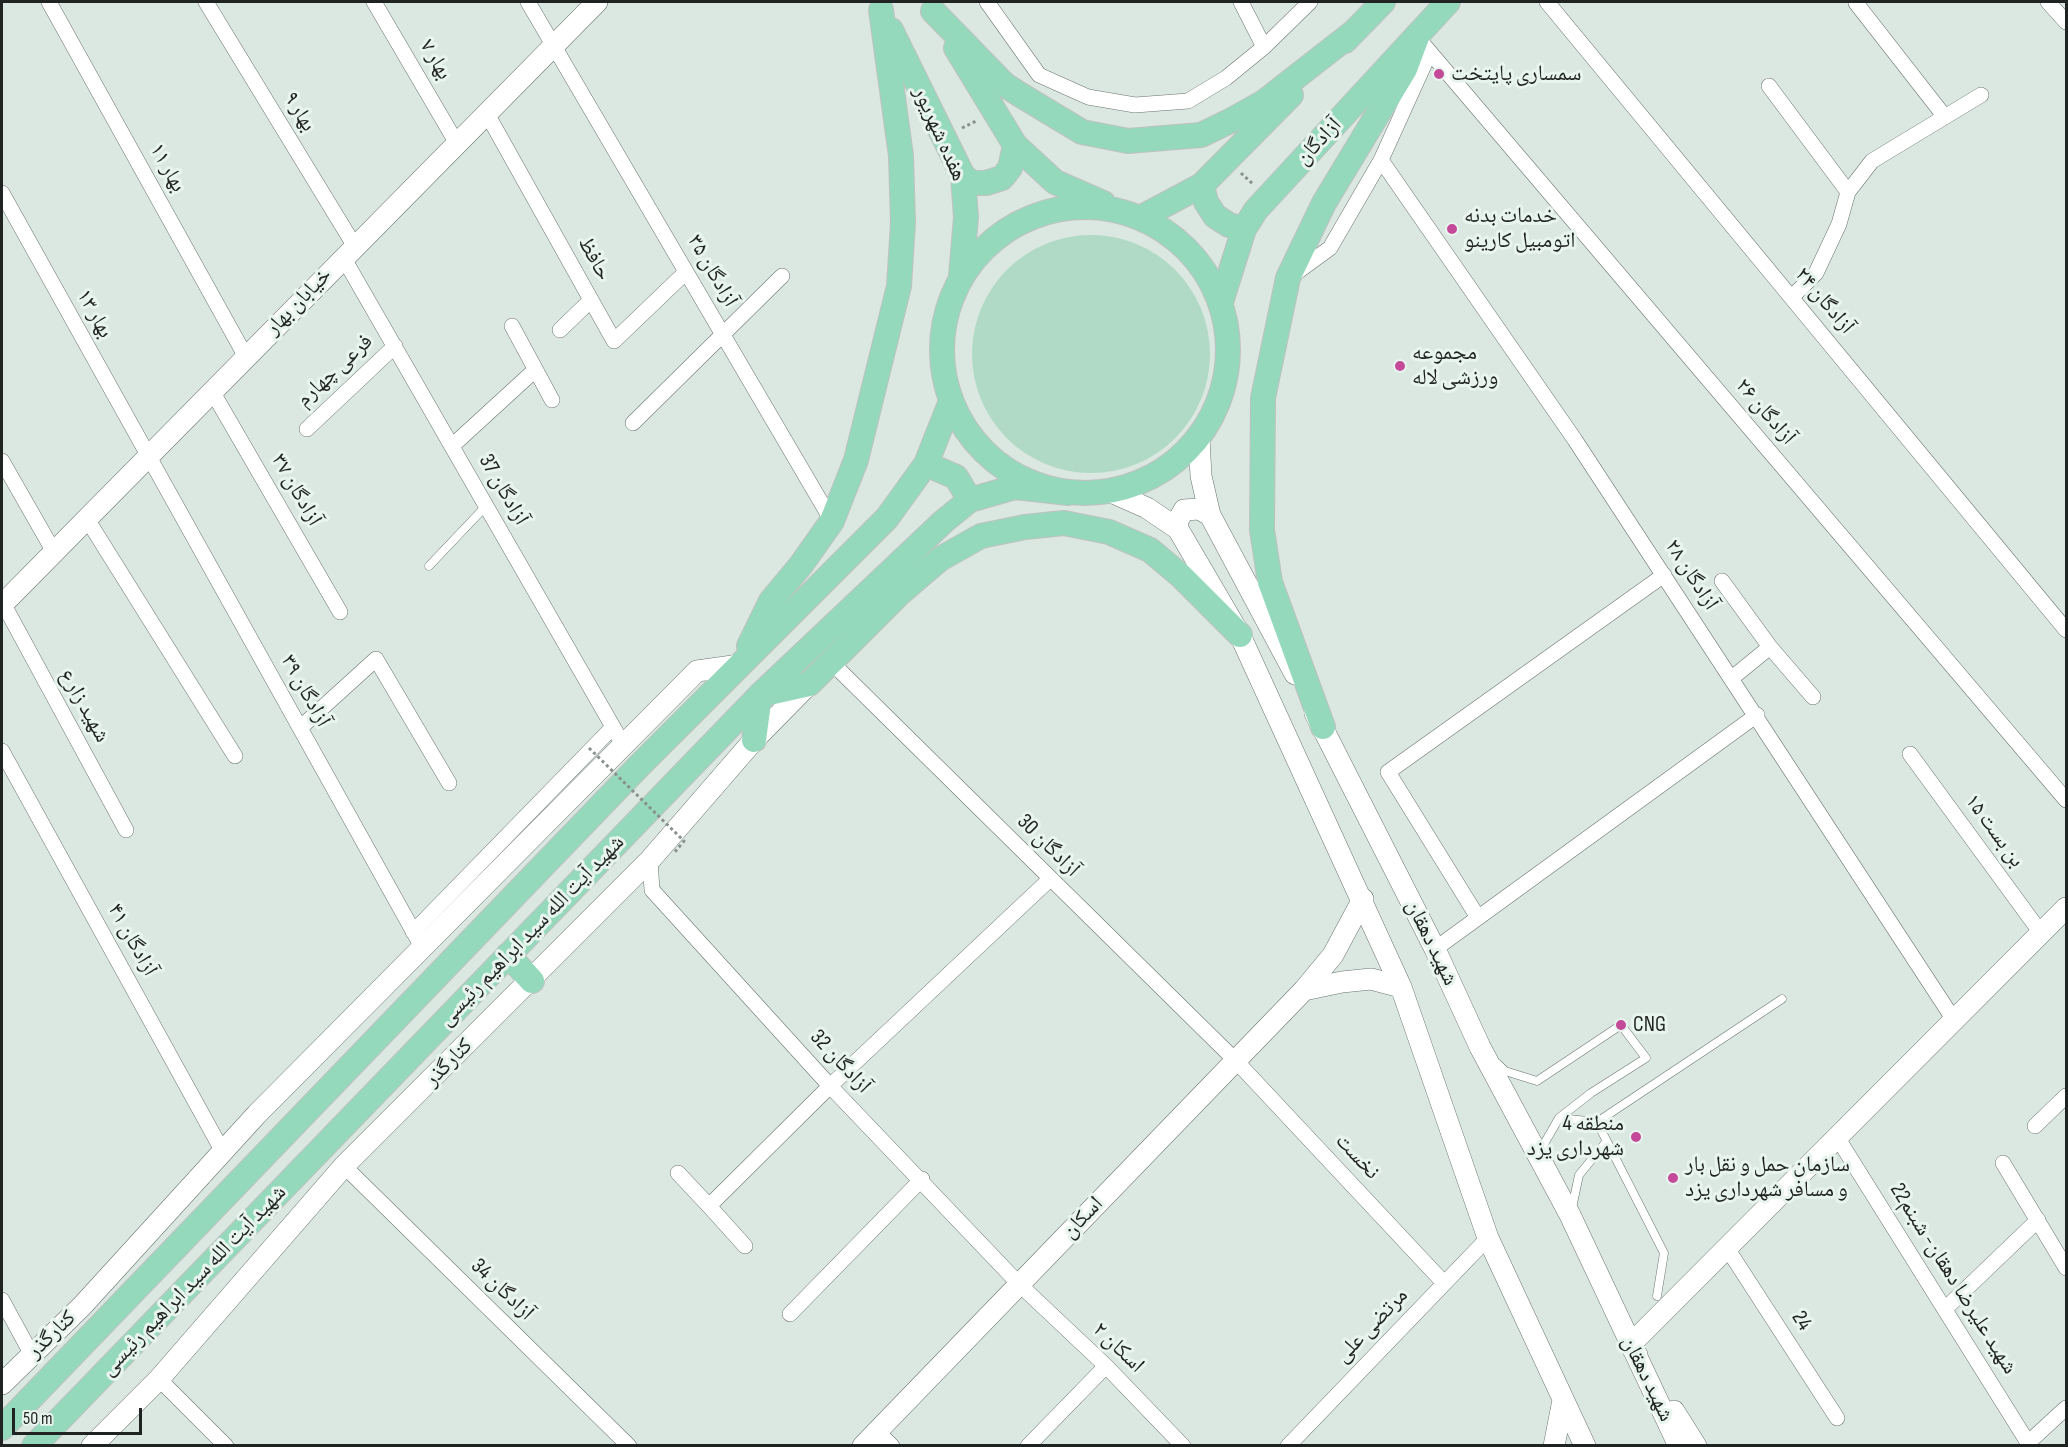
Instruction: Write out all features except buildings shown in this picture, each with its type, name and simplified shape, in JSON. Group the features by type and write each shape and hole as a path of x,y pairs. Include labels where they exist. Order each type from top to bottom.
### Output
{"main road":[{"path":"1142,217 1202,185 1383,2"},
{"name":"آزادگان","path":"1221,302 1244,229 1256,210 1423,45 1448,2"},
{"path":"740,665 771,601 801,565 832,521 856,460 899,286 903,223 901,156 878,6"},
{"name":"هفده شهریور","path":"878,6 963,176 966,217 962,276"},
{"path":"930,6 1005,85 1082,132 1128,141 1201,135 1230,121 1264,102 1355,31"},
{"path":"930,6 1015,145 1056,183 1142,217 1176,237 1203,266 1221,302 1229,349 1221,396 1199,438 1174,463 1144,481 1111,492 1069,493 1031,483 997,464 970,435 951,401 942,359 945,316 962,276 989,243 1019,222 1053,209 1089,205 1116,208"},
{"path":"1323,727 1270,582 1262,530 1263,398 1288,279 1324,203 1405,69 1423,45"},
{"path":"963,176 972,183 986,183 1002,178 1010,168 1015,145"},
{"path":"1202,185 1206,202 1215,216 1228,225 1244,229"},
{"name":"شهید آیت الله سید ابراهیم رئیسی","path":"2,1428 406,1006 887,518 926,464 951,401"},
{"path":"926,464 956,477 970,500"},
{"name":"شهید آیت الله سید ابراهیم رئیسی","path":"34,1446 760,695 970,500 1015,487 1069,493"},
{"path":"754,740 760,695 809,684 898,595 940,559 981,536 1025,527 1064,524 1109,532 1150,550 1181,576 1240,635"},
{"path":"508,956 532,981"}],"street":[{"name":"بهار ۱۱","path":"49,2 246,357"},
{"name":"بهار ۹","path":"206,2 349,251"},
{"name":"بهار ۷","path":"374,2 456,142"},
{"name":"آزادگان ۳۵","path":"528,2 832,521"},
{"name":"خیابان بهار","path":"2,604 552,44 597,2"},
{"path":"987,2 1039,75 1088,97 1135,105 1188,101 1226,78 1264,47 1310,2"},
{"path":"1240,2 1264,47"},
{"name":"۲۴ آزادگان","path":"1547,2 2067,630"},
{"path":"2048,2 2065,19"},
{"path":"1856,3 1945,117"},
{"path":"1288,279 1330,248 1381,160 1423,45"},
{"name":"۲۶ آزادگان","path":"1423,45 2067,800"},
{"path":"1769,86 1848,192"},
{"path":"1792,297 1816,273 1839,224 1848,192 1872,161 1981,95"},
{"name":"حافظ","path":"486,112 614,341 686,272"},
{"name":"۲۸ آزادگان","path":"1381,160 1575,440 1954,1020"},
{"name":"بهار ۱۳","path":"2,193 148,457"},
{"name":"آزادگان 37","path":"349,251 394,346 624,746"},
{"path":"633,423 782,276"},
{"path":"561,330 591,300"},
{"path":"512,326 552,400"},
{"name":"فرعی چهارم","path":"307,429 394,346"},
{"path":"452,446 535,370"},
{"name":"آزادگان ۳۷","path":"212,391 340,612"},
{"name":"شهید دهقان","path":"1199,438 1201,476 1210,515 1323,727 1435,949 1480,1047 1539,1153 1679,1446"},
{"name":"آزادگان ۳۹","path":"148,457 418,939"},
{"path":"2,461 54,552"},
{"name":"شهید دهقان","path":"1111,492 1147,508 1178,529 1240,635 1363,899 1401,987 1488,1238 1585,1446"},
{"path":"1178,529 1179,517 1184,510 1199,509 1210,515"},
{"path":"87,519 235,756"},
{"path":"1477,916 1388,772 1664,575"},
{"path":"1722,581 1770,648 1813,697"},
{"name":"شهید زارع","path":"2,604 126,830"},
{"path":"1732,678 1770,648"},
{"path":"300,728 376,658 449,783"},
{"name":"آزادگان 30","path":"830,661 1049,880 1236,1060"},
{"name":"کنارگذر","path":"2,1384 82,1306 418,939 624,746 697,670 740,665"},
{"name":"کنارگذر","path":"92,1446 159,1379 344,1166 532,981 650,860 754,740 809,684"},
{"path":"1435,949 1477,916 1757,716"},
{"path":"418,939 613,727"},
{"name":"آزادگان ۴۱","path":"2,750 223,1152"},
{"name":"بن بست ۱۵","path":"1910,754 2041,933"},
{"name":"آزادگان 32","path":"650,860 652,890 830,1086 922,1179 1019,1284"},
{"path":"709,1206 830,1086 1049,880"},
{"name":"اسکان","path":"877,1441 1019,1284 1304,990 1333,955 1363,899"},
{"path":"1696,1446 1630,1345 2041,933 2064,918"},
{"path":"1304,990 1371,979 1401,987"},
{"name":"نخست","path":"1236,1060 1444,1283"},
{"path":"2035,1126 2067,1096"},
{"name":"شهید علیرضا دهقان- شبنم22","path":"1838,1137 2029,1444"},
{"path":"2003,1163 2067,1269"},
{"name":"آزادگان 34","path":"344,1166 628,1446"},
{"path":"678,1173 745,1246"},
{"path":"790,1314 922,1179"},
{"path":"1945,1309 2038,1220"},
{"name":"مرتضی علی","path":"1288,1446 1488,1238"},
{"name":"24","path":"1727,1248 1837,1418"},
{"name":"اسکان ۲","path":"1019,1284 1106,1366 1183,1446"},
{"path":"2,1300 32,1355"},
{"path":"1028,1446 1106,1366"},
{"path":"159,1379 226,1446"},
{"path":"1554,1446 1563,1400"},
{"path":"2029,1444 2067,1408"}],"lane":[{"path":"429,566 486,506"},
{"path":"1559,1118 1597,1122 1782,999"},
{"path":"1480,1047 1505,1071 1537,1081 1621,1024 1646,1058 1591,1093 1559,1118 1539,1153"},
{"path":"1597,1122 1664,1253 1657,1296"},
{"path":"1570,1215 1579,1175 1606,1142"}],"path":[{"path":"588,748 684,841 674,853"}],"green space":[{"path":"1079,235 1103,235 1126,240 1147,249 1167,262 1183,278 1196,298 1205,319 1210,354 1208,377 1201,400 1183,430 1167,446 1147,459 1126,468 1103,473 1079,473 1056,468 1035,459 1015,446 999,430 986,410 977,389 972,366 972,342 977,319 986,298 999,278 1015,262 1035,249 1056,240"}],"place":[{"name":"سمساری پایتخت","path":"1439,74"},
{"name":"خدمات بدنه اتومبیل کارینو","path":"1452,229"},
{"name":"مجموعه ورزشی لاله","path":"1400,366"},
{"name":"CNG","path":"1621,1025"},
{"name":"منطقه 4 شهرداری یزد","path":"1636,1137"},
{"name":"سازمان حمل و نقل بار و مسافر شهرداری یزد","path":"1673,1178"}]}
